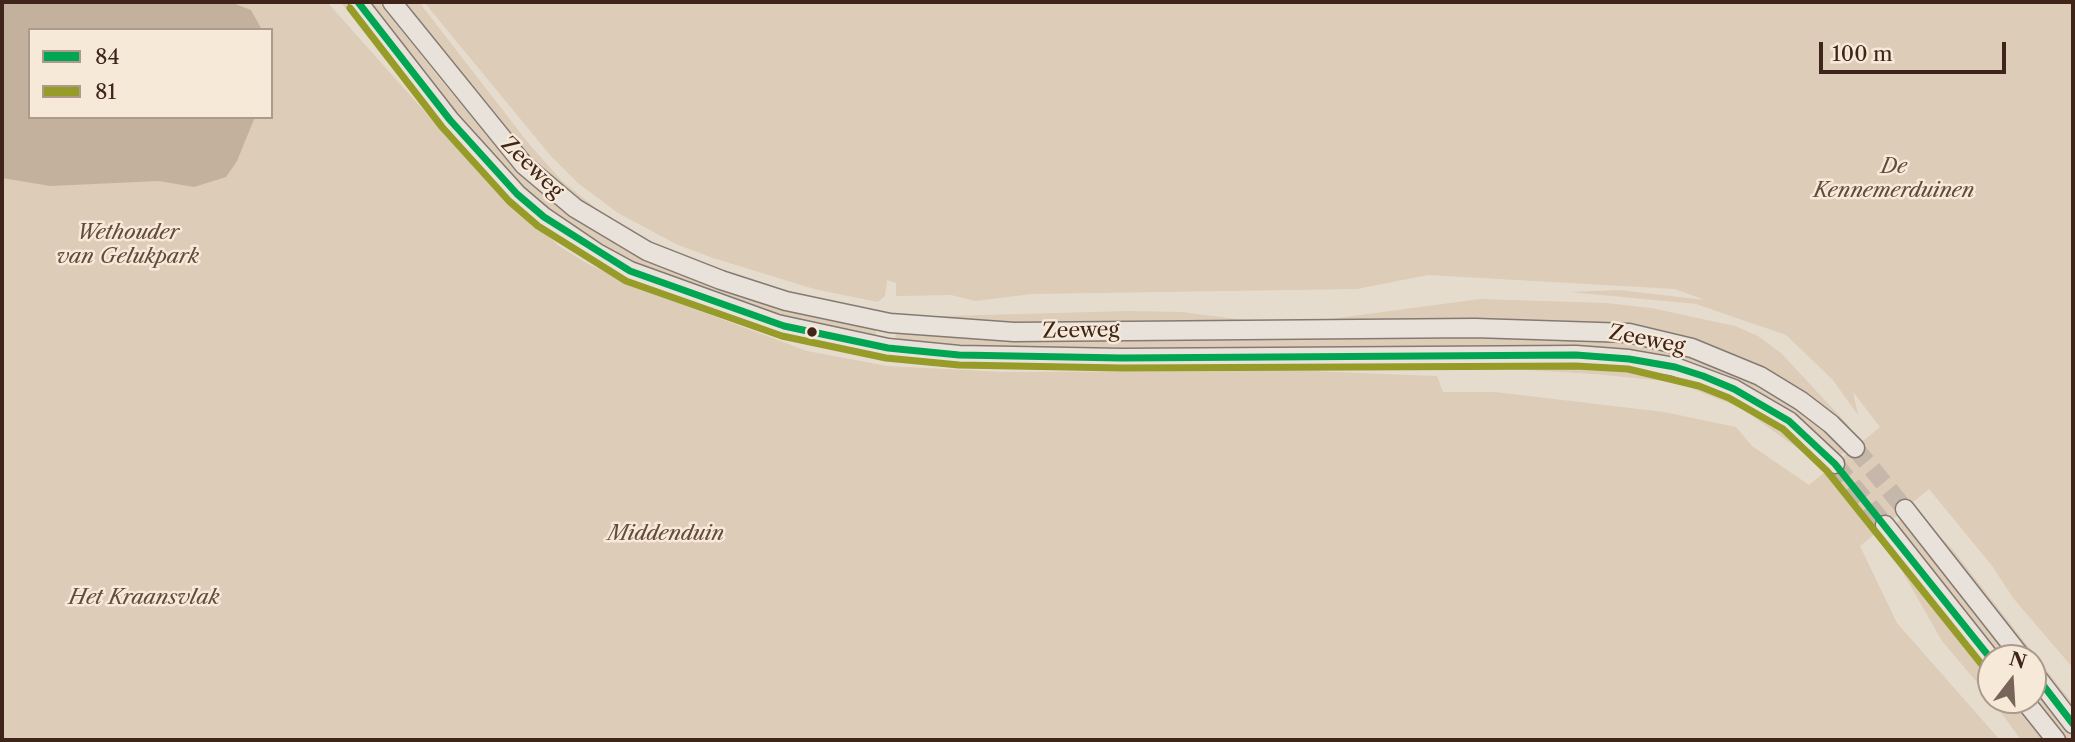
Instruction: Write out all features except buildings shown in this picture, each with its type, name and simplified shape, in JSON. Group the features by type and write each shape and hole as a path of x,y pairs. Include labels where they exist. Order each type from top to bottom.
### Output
{"main road":[{"name":"Zeeweg","path":"358,2 450,120 517,194 544,217 589,248 630,271 777,324 876,346 959,355 1122,358 1576,355 1629,359 1675,367 1734,389 1789,421 1835,464"},
{"name":"Zeeweg","path":"392,2 524,166 568,202 603,227 648,251 697,272 786,301 890,323 990,331 1487,328 1629,333 1692,348 1759,376 1801,401 1831,424 1855,448"},
{"path":"1905,509 2011,644"},
{"path":"1885,525 1979,644"},
{"path":"2047,690 2073,724"},
{"path":"2035,714 2056,740"}],"green space":[{"path":"2,2 327,2 484,178 559,246 588,264 641,289 807,351 887,366 1003,372 1310,371 1437,376 1443,392 1495,392 1664,412 1736,427 1752,446 1809,485 1880,427 1853,392 1858,415 1832,379 1786,335 1696,304 1570,292 1619,290 1705,300 1675,289 1428,275 1357,289 1032,294 975,301 951,295 896,296 896,283 887,280 885,296 878,302 814,289 713,258 676,244 618,213 579,184 550,155 424,2 2073,2 2073,668 2013,598 1993,567 1929,489 1860,546 1897,623 2000,740 2,740"},
{"path":"340,2 353,2 456,134 389,57"},
{"path":"366,2 379,2 443,83 520,172 599,232 876,329 876,333 874,336 771,314 627,262 600,247 528,197 469,133"},
{"path":"406,2 419,2 529,144 562,181 613,222 548,181 456,71"},
{"path":"1480,299 1606,303 1651,308 1735,326 1758,336 1781,353 1849,426 1845,430 1786,381 1748,361 1682,337 1308,322"},
{"path":"1182,312 1260,322 1013,325 909,317"},
{"path":"899,331 1474,335 1646,342 1681,349 1800,404 1849,449 1839,456 1711,372 1470,348 1061,350 957,346 900,341 895,336"},
{"path":"1365,360 1573,361 1655,368 1765,409 1829,463 1824,467 1741,408 1675,382 1594,374"},
{"path":"1914,509 1953,550 2026,644 2017,644"},
{"path":"1901,519 2002,644 1985,644 1893,526"},
{"path":"1882,536 1958,634 1977,654 1977,682 1942,641"},
{"path":"2047,671 2073,704 2073,716 2047,682"},
{"path":"2047,703 2073,737 2073,740 2063,740 2044,714 2047,714"},
{"path":"2002,714 2025,714 2044,740 2021,740"}],"shaded area":[{"path":"2,2 230,2 251,10 261,28 28,28 28,119 254,119 237,161 226,177 194,187 159,181 50,186 2,178"}],"tunnel":[{"path":"1855,448 1905,509"},
{"path":"1835,464 1885,525"}],"transit line":[{"name":"84","path":"358,2 450,120 517,194 544,217 630,271 784,326 888,348 959,355 1122,358 1576,355 1629,359 1675,367 1734,389 1789,421 1835,464 1979,644"},
{"name":"81","path":"350,8 442,127 509,201 538,226 626,281 782,336 886,358 959,365 1122,368 1576,366 1628,369 1699,386 1729,398 1783,429 1827,471 1977,658"},
{"name":"84","path":"2047,690 2073,724"}],"park label":[{"name":"De Kennemerduinen","path":"1894,179"},
{"name":"Wethouder van Gelukpark","path":"128,245"},
{"name":"Middenduin","path":"666,534"},
{"name":"Het Kraansvlak","path":"144,598"}]}
